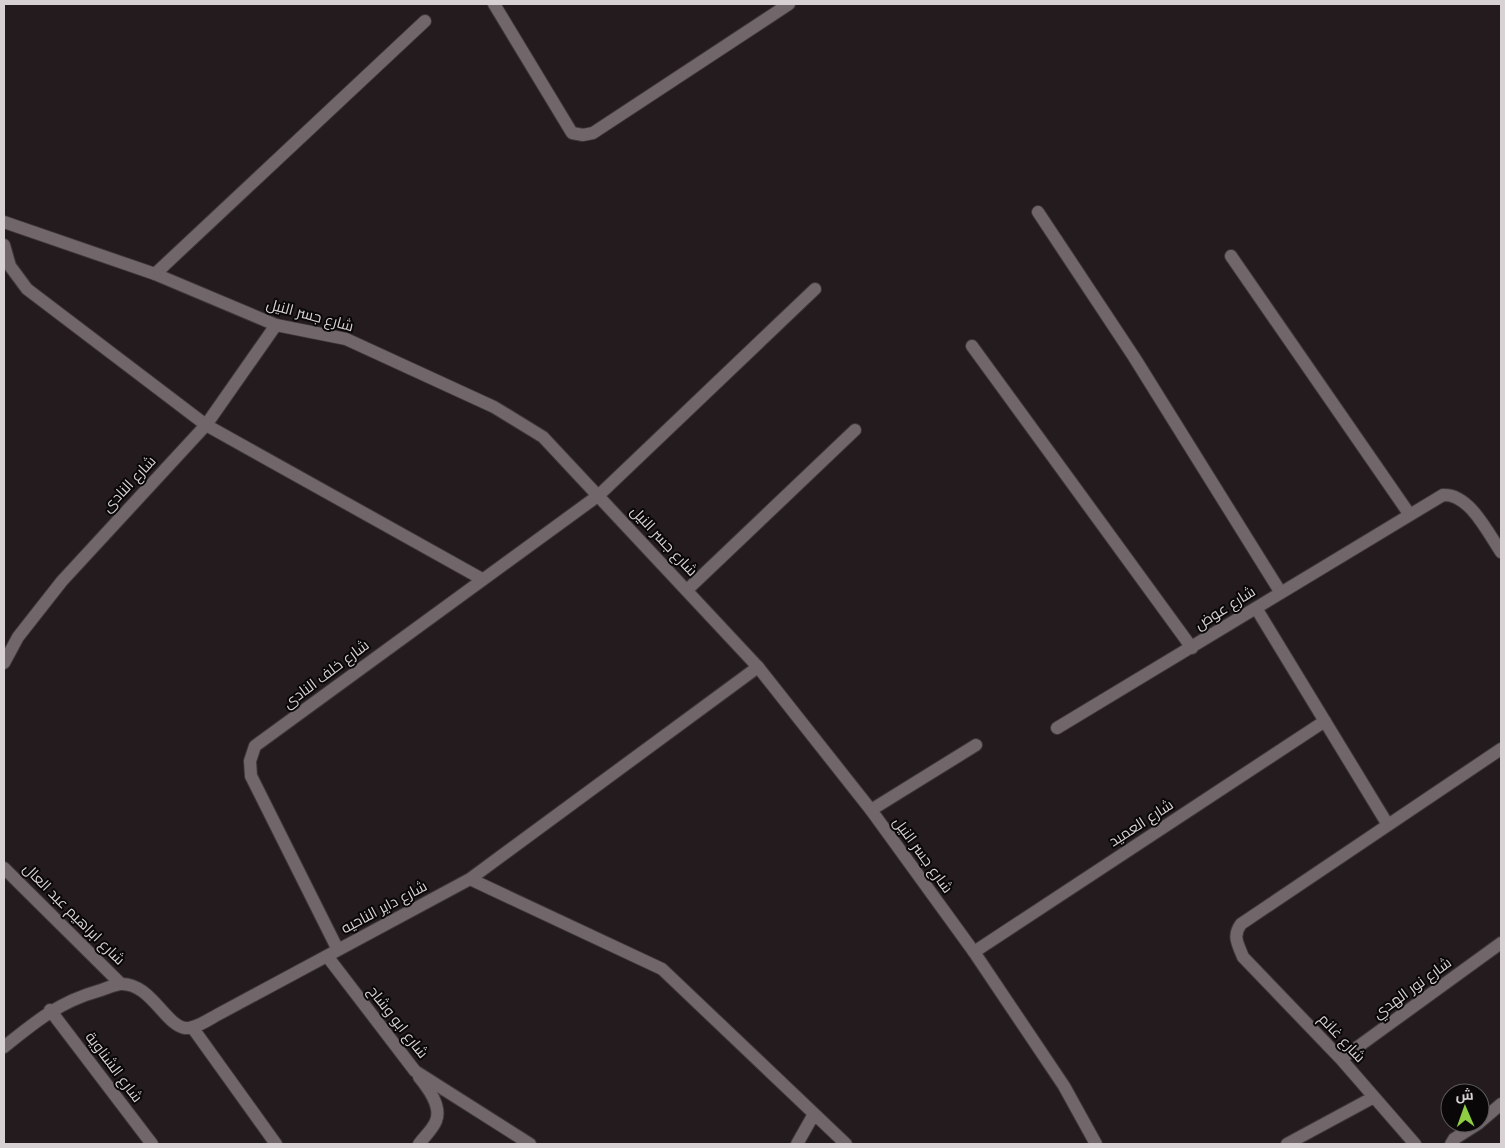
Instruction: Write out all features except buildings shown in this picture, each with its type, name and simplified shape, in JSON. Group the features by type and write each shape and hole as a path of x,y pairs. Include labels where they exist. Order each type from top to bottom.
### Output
{"street":[{"path":"494,4 572,133 583,135 593,132 789,4"},
{"path":"155,274 425,21"},
{"path":"1038,212 1134,357 1280,593"},
{"name":"شارع جسر النيل","path":"4,222 155,274 276,325 346,339 494,407 543,437 758,667 871,810 974,952 1064,1086 1096,1144"},
{"path":"4,245 10,266 27,289 206,425 482,579"},
{"path":"1231,256 1410,515"},
{"name":"شارع خلف النادى","path":"338,950 251,776 250,761 255,746 599,495 815,289"},
{"name":"شارع النادى","path":"4,663 18,637 62,581 206,425 276,325"},
{"path":"972,346 1192,648"},
{"path":"687,590 855,430"},
{"name":"شارع عوض","path":"1056,728 1444,495 1458,496 1467,503 1501,552"},
{"path":"1256,608 1388,825 1501,749"},
{"name":"شارع داير الناحيه","path":"192,1027 470,879 758,667"},
{"name":"شارع العميد","path":"974,952 1325,721"},
{"path":"871,810 976,745"},
{"name":"شارع غانم","path":"1388,825 1240,924 1235,937 1242,957 1341,1059 1415,1144"},
{"name":"شارع ابراهيم عبد العال","path":"4,868 121,984"},
{"path":"470,879 662,969 846,1144"},
{"name":"شارع نور الهدي","path":"1341,1059 1501,943"},
{"name":"شارع ابو وشاح","path":"327,956 415,1071 530,1144"},
{"path":"4,1047 50,1010 79,996 121,984 137,988 155,1002 177,1024 183,1028 192,1027 276,1144"},
{"name":"شارع الشناوية","path":"50,1010 152,1144"},
{"path":"415,1071 434,1099 437,1116 436,1121 419,1144"},
{"path":"1287,1144 1374,1097"},
{"path":"1490,1113 1501,1104"},
{"path":"797,1144 814,1114"},
{"path":"1451,1144 1454,1139 1463,1133"}]}
